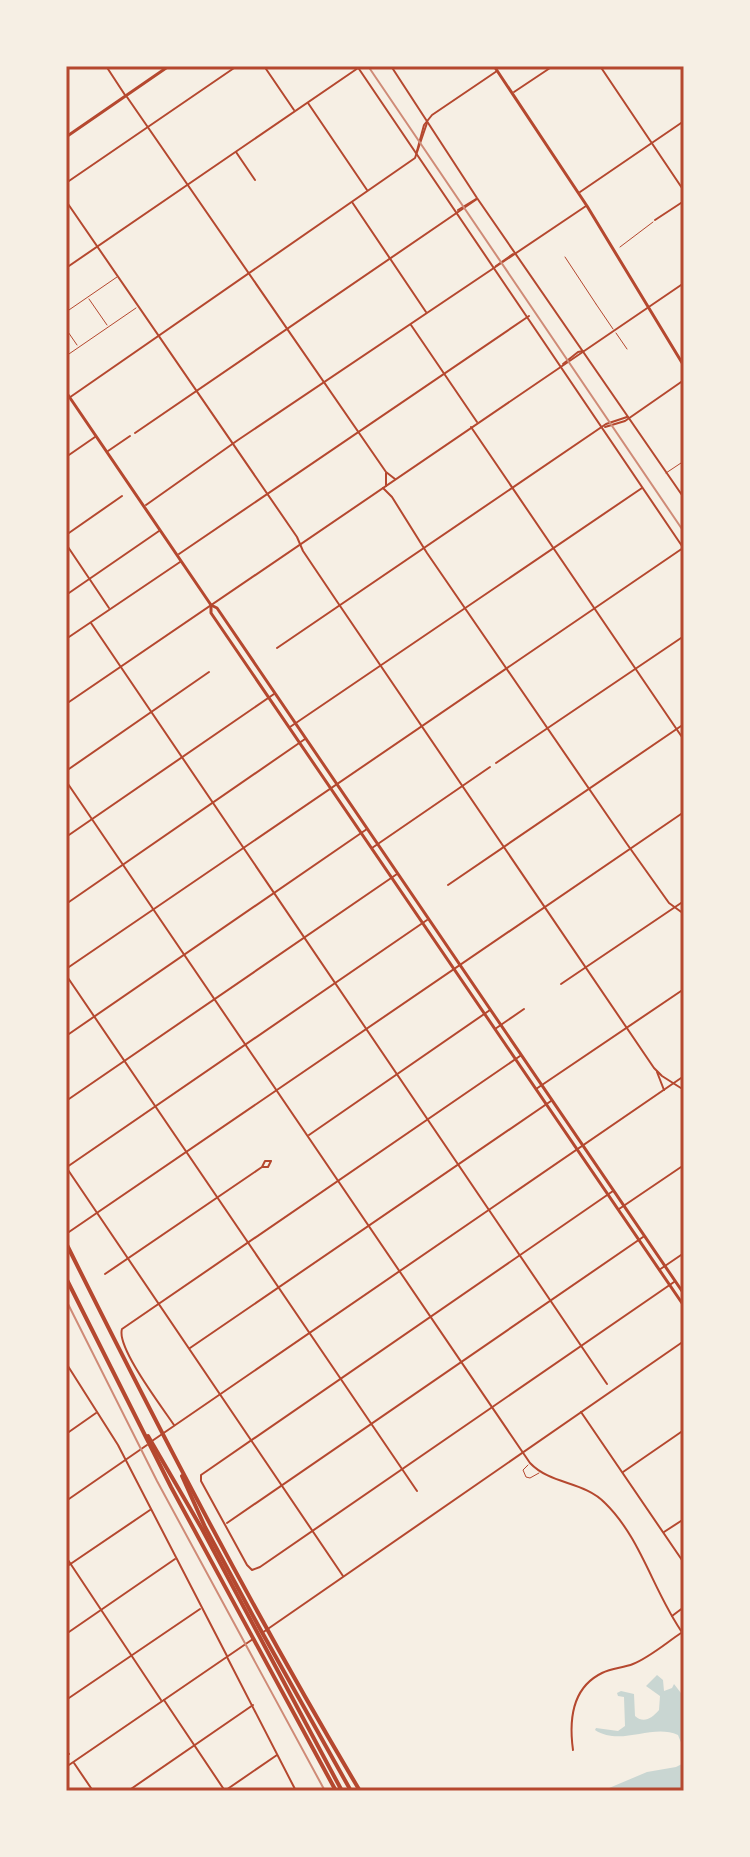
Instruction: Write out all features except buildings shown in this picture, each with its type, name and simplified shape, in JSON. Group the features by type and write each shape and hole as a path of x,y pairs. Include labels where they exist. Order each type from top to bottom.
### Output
{"highway":[{"path":"66,1243 179,1465 360,1791"},
{"path":"66,1278 139,1425 336,1791"},
{"path":"139,1425 154,1444 351,1791"},
{"path":"179,1465 205,1527 342,1791"}],"main road":[{"path":"66,137 169,66"},
{"path":"494,66 579,193 684,366"},
{"path":"66,392 211,605 217,608 684,1294"},
{"path":"211,605 211,613 684,1306"}],"street":[{"path":"106,66 358,432 386,472 395,479"},
{"path":"66,183 237,66"},
{"path":"264,66 295,111"},
{"path":"66,268 359,67 367,66"},
{"path":"391,66 477,198 684,498"},
{"path":"513,93 553,66"},
{"path":"600,66 684,191"},
{"path":"66,969 684,548 359,67"},
{"path":"68,399 415,158 432,115 498,71"},
{"path":"307,102 368,191"},
{"path":"579,193 684,121"},
{"path":"235,151 255,180"},
{"path":"135,433 477,198"},
{"path":"66,201 268,494 340,606 627,1027 663,1082 664,1090"},
{"path":"620,247 684,201"},
{"path":"352,202 427,313"},
{"path":"144,507 587,206"},
{"path":"565,257 627,349"},
{"path":"66,312 118,276"},
{"path":"66,704 684,283"},
{"path":"88,297 108,327"},
{"path":"66,356 138,306"},
{"path":"177,556 529,316"},
{"path":"411,324 478,423"},
{"path":"66,329 78,347"},
{"path":"277,648 604,427 628,417 684,380"},
{"path":"471,427 684,740"},
{"path":"66,457 96,436"},
{"path":"107,452 130,436"},
{"path":"666,473 684,461"},
{"path":"386,472 386,486 392,497 465,608 631,848 674,907 684,914"},
{"path":"386,486 392,497"},
{"path":"289,728 643,487"},
{"path":"66,535 122,496"},
{"path":"66,595 160,530"},
{"path":"66,544 110,609"},
{"path":"66,639 181,561"},
{"path":"91,623 607,1384"},
{"path":"496,763 684,636"},
{"path":"66,771 209,672"},
{"path":"66,837 275,694"},
{"path":"448,885 684,724"},
{"path":"66,904 306,738"},
{"path":"371,849 490,767"},
{"path":"66,781 530,1463 540,1472 586,1489 605,1502 628,1533 683,1634 635,1664 604,1672 587,1684 573,1708 573,1750"},
{"path":"67,1234 684,812"},
{"path":"66,1036 367,829"},
{"path":"66,1101 398,874"},
{"path":"561,984 684,901"},
{"path":"343,1577 66,1168 428,919"},
{"path":"66,975 417,1491"},
{"path":"536,1089 684,989"},
{"path":"495,1029 524,1009"},
{"path":"308,1135 490,1010"},
{"path":"175,1426 137,1368 120,1332 521,1055"},
{"path":"654,1068 684,1090"},
{"path":"66,1501 684,1078"},
{"path":"189,1349 552,1100"},
{"path":"618,1210 684,1165"},
{"path":"105,1274 262,1167"},
{"path":"614,1191 200,1477 252,1570 675,1281"},
{"path":"225,1525 644,1236"},
{"path":"659,1270 684,1253"},
{"path":"66,1767 684,1341"},
{"path":"67,1365 127,1459 150,1510 296,1791"},
{"path":"581,1412 684,1563"},
{"path":"66,1434 97,1413"},
{"path":"622,1473 684,1430"},
{"path":"530,1463 523,1470 526,1477 540,1472"},
{"path":"66,1567 150,1510"},
{"path":"663,1533 684,1519"},
{"path":"66,1557 225,1791 278,1755"},
{"path":"66,1634 175,1559"},
{"path":"672,1616 684,1607"},
{"path":"66,1700 201,1608"},
{"path":"128,1791 253,1705"},
{"path":"73,1762 93,1791"}],"shaded area":[{"path":"657,1675 663,1680 664,1691 674,1684 684,1697 684,1750 678,1735 668,1732 615,1736 595,1730 618,1731 625,1726 624,1697 617,1693 621,1691 634,1694 635,1716 645,1720 654,1715 659,1710 660,1696 646,1686"},
{"path":"684,1763 684,1791 602,1791 647,1772"}],"railway":[{"path":"368,66 684,532"},
{"path":"66,1300 157,1481 325,1791"}]}
